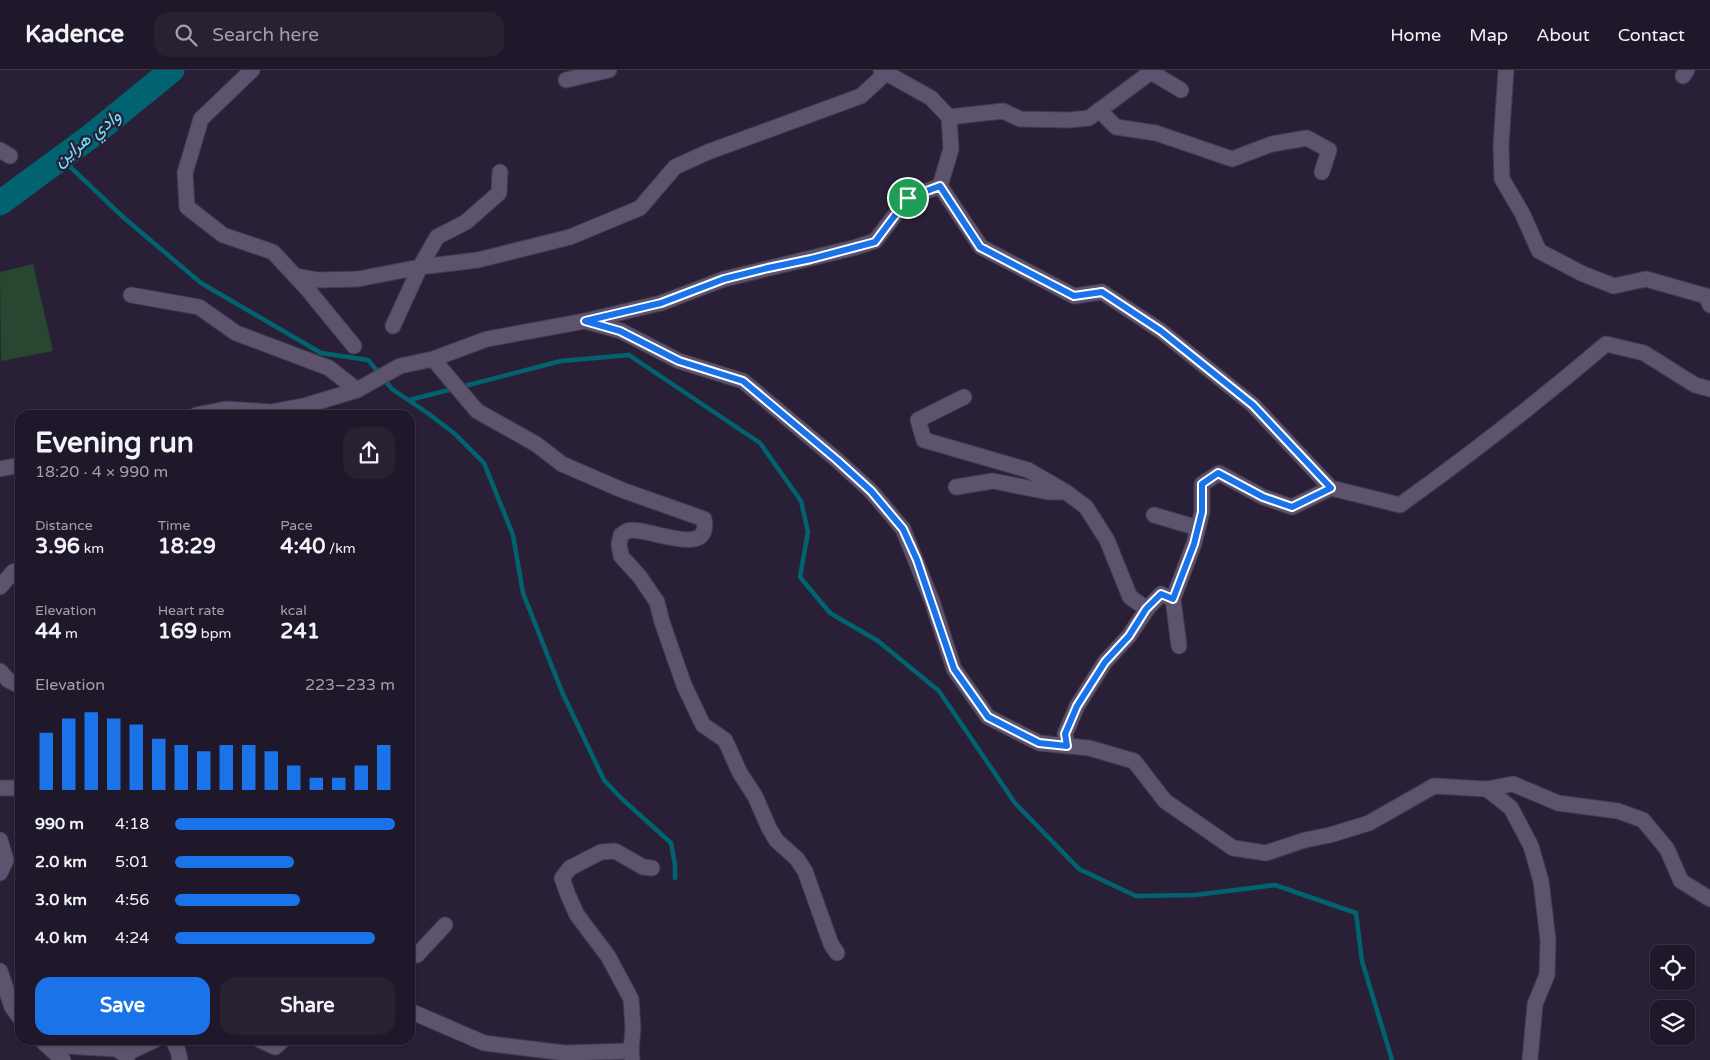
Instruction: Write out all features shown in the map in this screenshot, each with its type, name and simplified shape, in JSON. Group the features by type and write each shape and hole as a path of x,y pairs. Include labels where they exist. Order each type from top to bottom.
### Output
{"street":[{"path":"252,70 201,119 185,173 187,207 223,235 273,252 354,346"},
{"path":"566,80 609,70"},
{"path":"1506,70 1501,146 1502,179 1522,213 1539,251 1583,274 1614,286 1646,279 1706,296 1710,305"},
{"path":"295,276 318,280 358,279 420,267 478,260 570,237 640,208 674,167 708,152 861,96 884,71 931,98 949,117 951,149 940,186 980,247 1074,296 1102,292 1161,331 1253,405 1331,488 1400,505 1535,404 1606,344 1644,353 1695,385 1710,389"},
{"path":"949,117 1003,111 1020,119 1069,120 1089,118 1151,72 1181,90"},
{"path":"1099,110 1116,127 1156,133 1232,159 1272,144 1307,138 1329,150 1322,172"},
{"path":"393,326 420,267 437,238 466,222 499,193 500,172"},
{"path":"282,410 304,406 361,387 400,366 434,359 487,339 585,321 661,303 724,279 875,242 908,198 940,186"},
{"path":"130,295 199,308 236,333 329,368 361,387"},
{"path":"585,321 620,331 679,361 743,381 871,491 903,529 926,585 954,669 988,717 1039,743 1089,748 1134,761 1165,802 1233,848 1266,853 1305,840 1330,835 1369,823 1434,786 1487,789 1513,784 1558,803 1618,811 1642,820 1667,849 1681,881 1710,899"},
{"path":"434,359 477,411 536,444 562,464 622,490 704,519 706,527 701,536 692,540 640,531 628,531 621,535 619,544 621,556 640,577 657,602 684,685 703,725 725,740 740,773 776,840 797,859 805,871 831,944 837,953"},
{"path":"964,397 918,420 924,440 1028,470 1066,492 1086,507 1107,540 1130,597 1146,609"},
{"path":"221,410 241,410"},
{"path":"0,470 15,466"},
{"path":"1179,646 1173,599 1194,544 1202,512 1202,484 1218,473 1263,497 1292,507 1331,488"},
{"path":"956,487 993,481 1048,492 1066,492"},
{"path":"1154,515 1198,528"},
{"path":"0,587 15,571"},
{"path":"1067,746 1065,734 1077,706 1105,662 1129,636 1146,609 1161,594 1173,599"},
{"path":"0,670 8,680 15,684"},
{"path":"0,788 15,788"},
{"path":"1487,789 1511,808 1530,846 1541,881 1548,940 1547,975 1535,1004 1530,1060"},
{"path":"0,840 6,860 0,873"},
{"path":"415,1013 484,1043 565,1053 631,1056 633,1028 631,999 608,956 577,915 562,878 570,868 601,852 615,851 643,867 652,868"},
{"path":"415,955 445,925"},
{"path":"0,971 15,1011"},
{"path":"46,1045 63,1060"},
{"path":"68,1045 116,1049 126,1057 146,1045"},
{"path":"175,1045 180,1060"}],"green space":[{"path":"33,264 53,351 1,361 0,272"}],"waterway":[{"name":"وادي هراين","path":"0,203 91,136 172,70"},
{"path":"61,158 123,217 201,283 321,353 368,360 392,389 455,434 484,463 513,535 523,593 562,692 604,780 671,843 675,878"},
{"path":"461,387 561,361 629,355 760,443 801,501 808,532 800,577 830,613 878,641 939,691 1015,803 1079,869 1136,896 1195,895 1275,885 1356,913 1362,961 1392,1060"},
{"path":"409,400 453,389"}],"route":[{"path":"940,186 980,247 1074,296 1102,292 1161,331 1253,405 1331,488 1292,507 1263,497 1242,484 1218,473 1202,484 1202,512 1194,544 1173,599 1161,594 1146,609 1129,636 1105,662 1077,706 1065,734 1067,746 1039,743 988,717 954,669 917,560 903,529 871,491 837,460 743,381 679,361 620,331 585,321 661,303 724,279 875,242 908,198 940,186"}]}
